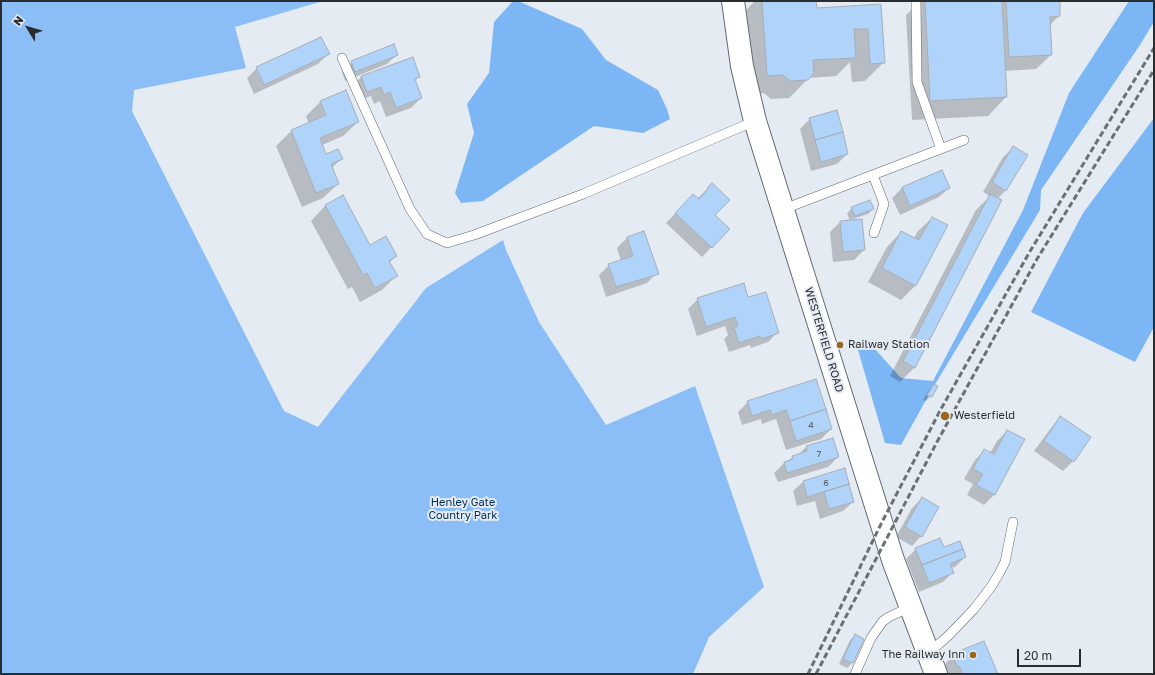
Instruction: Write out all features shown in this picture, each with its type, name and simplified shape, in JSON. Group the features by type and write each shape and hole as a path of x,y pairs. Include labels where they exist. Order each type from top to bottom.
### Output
{"main road":[{"name":"WESTERFIELD ROAD","path":"733,1 742,66 755,121 784,209 881,524 910,607 936,674"}],"lane":[{"path":"916,1 917,82 941,149"},
{"path":"342,58 410,209 426,234 447,243 474,235 583,194 755,121"},
{"path":"784,209 964,140"},
{"path":"873,175 884,204 874,233"},
{"path":"927,651 939,644 950,634 974,609 991,587 1004,562 1013,522"},
{"path":"856,674 871,638 883,621 888,617 910,607"}],"green space":[{"name":"Henley Gate Country Park","path":"1,1 323,1 235,27 246,68 134,90 132,111 284,411 318,427 426,288 503,240 506,250 539,322 606,425 695,386 764,587 709,637 693,674 1,674"}],"shaded area":[{"path":"513,1 518,1 582,29 606,60 658,90 670,119 643,133 594,126 483,201 461,203 455,193 474,133 467,104 489,73 494,22"},
{"path":"1129,1 1154,1 1154,22 1138,48 1041,190 1040,210 931,391 901,445 885,443 856,343 866,339 901,378 933,381 1023,210 1069,93"},
{"path":"1154,118 1154,327 1135,362 1031,312 1083,213"}],"building":[{"path":"762,1 816,1 817,8 881,4 885,63 870,64 868,29 854,29 856,58 813,60 814,73 808,80 790,81 783,75 767,76"},
{"path":"925,1 1002,1 1007,97 930,101"},
{"path":"1006,1 1060,1 1060,16 1050,17 1052,55 1009,57"},
{"path":"321,37 330,54 264,85 256,67"},
{"path":"394,44 398,55 355,72 351,61"},
{"path":"413,57 420,77 415,79 422,98 396,108 390,92 384,95 381,87 367,92 361,76"},
{"path":"346,90 359,122 320,138 326,154 338,149 343,159 331,164 339,184 316,193 291,130 326,115 320,101"},
{"path":"837,110 843,132 815,140 809,118"},
{"path":"843,132 848,154 821,162 815,140"},
{"path":"1013,146 1028,155 1006,191 992,182"},
{"path":"942,170 950,188 910,206 902,187"},
{"path":"712,183 730,200 715,215 730,229 712,248 675,213 693,194 699,199"},
{"path":"990,194 1002,200 915,368 903,361"},
{"path":"343,195 370,245 386,236 397,256 389,261 398,276 375,288 367,273 363,275 325,205"},
{"path":"870,200 874,209 855,216 851,207"},
{"path":"932,217 948,225 916,286 882,268 901,231 919,240"},
{"path":"862,219 865,250 843,252 840,221"},
{"path":"644,231 659,274 616,287 608,264 633,256 627,237"},
{"path":"744,283 748,297 766,292 779,333 761,339 760,336 739,343 734,328 738,326 735,317 706,327 697,298"},
{"path":"816,379 826,409 790,421 786,410 772,415 770,410 752,416 747,401"},
{"path":"934,384 938,386 932,397 927,395"},
{"path":"826,409 832,429 796,441 790,421"},
{"path":"1060,416 1091,437 1074,462 1044,441"},
{"path":"1007,430 1025,439 995,495 976,485 983,474 973,469 984,449 994,454"},
{"path":"833,438 839,457 787,473 784,462 793,459 792,456 807,451 806,446"},
{"path":"845,468 849,484 807,497 803,481"},
{"path":"849,484 854,502 829,509 824,492"},
{"path":"922,497 939,507 922,537 905,527"},
{"path":"940,538 944,547 960,541 963,549 922,565 915,548"},
{"path":"963,549 966,557 950,564 954,573 929,583 922,565"},
{"path":"855,634 864,639 853,663 843,659"},
{"name":"The Railway Inn","path":"984,641 998,674 963,674 954,659 956,658 954,653"}],"railway":[{"path":"808,674 881,524 941,409 1029,253 1154,48"},
{"path":"816,674 937,442 1037,259 1154,70"}],"place":[{"name":"Railway Station","path":"840,345"},
{"name":"Westerfield","path":"945,416"},
{"name":"The Railway Inn","path":"973,655"}]}
